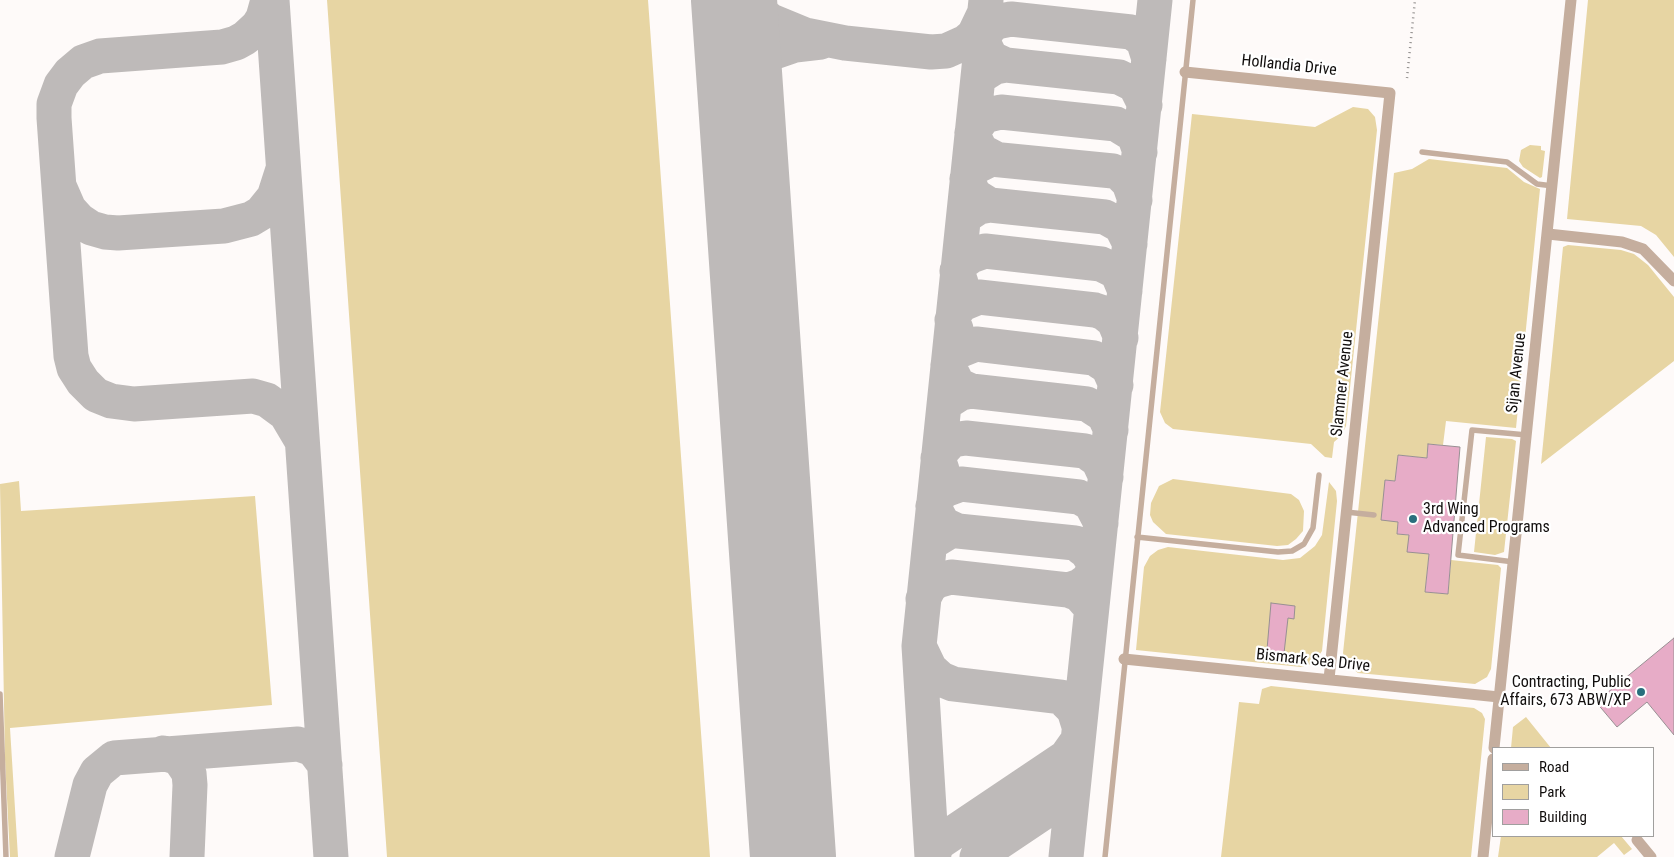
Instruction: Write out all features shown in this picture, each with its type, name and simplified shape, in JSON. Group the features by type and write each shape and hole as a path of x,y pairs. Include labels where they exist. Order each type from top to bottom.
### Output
{"street":[{"name":"Sijan Avenue","path":"1494,747 1571,0"},
{"name":"Hollandia Drive","path":"1185,72 1390,93"},
{"name":"Slammer Avenue","path":"1329,679 1390,93"},
{"path":"1548,234 1622,242 1643,249 1674,281"},
{"name":"Bismark Sea Drive","path":"1124,659 1499,697"},
{"path":"1483,857 1492,770"},
{"path":"1637,840 1651,857"}],"lane":[{"path":"1105,857 1193,0"},
{"path":"1422,152 1507,162 1536,184 1553,186"},
{"path":"1514,562 1458,555 1472,430 1527,435"},
{"path":"1137,537 1278,552 1292,551 1304,544 1313,528 1319,476"},
{"path":"1346,512 1374,515"},
{"path":"0,694 6,857"}],"path":[{"path":"1407,78 1415,0"}],"green space":[{"path":"327,0 648,0 710,857 387,857"},
{"path":"1588,0 1674,0 1674,257 1656,235 1641,226 1567,219"},
{"path":"1353,107 1368,109 1375,117 1377,130 1346,426 1341,436 1334,442 1332,458 1325,457 1311,444 1173,429 1165,423 1160,412 1192,114 1315,127"},
{"path":"1530,145 1541,146 1541,150 1545,151 1542,177 1540,178 1523,167 1519,161 1521,150"},
{"path":"1429,159 1507,168 1524,182 1540,189 1516,428 1446,421 1443,445 1428,444 1427,458 1398,455 1395,481 1385,480 1398,522 1397,534 1425,537 1432,523 1425,592 1448,594 1451,560 1498,565 1501,568 1491,669 1487,677 1475,684 1358,673 1346,663 1343,653 1394,173 1412,169"},
{"path":"1568,245 1621,250 1634,254 1648,265 1674,297 1674,361 1541,464 1563,247"},
{"path":"1486,437 1516,441 1504,552 1495,555 1474,552"},
{"path":"1173,479 1291,494 1299,500 1304,511 1303,531 1288,545 1277,546 1166,534 1153,522 1150,515 1151,503 1159,486"},
{"path":"19,481 21,511 255,496 272,705 10,728 18,857 10,857 5,759 0,484"},
{"path":"1329,482 1336,491 1337,501 1322,651 1314,663 1301,667 1136,650 1144,567 1150,556 1158,550 1168,547 1283,560 1300,558 1315,546 1322,535"},
{"path":"1271,686 1474,708 1482,713 1485,719 1471,857 1221,857 1239,702 1259,704 1262,689"},
{"path":"1526,717 1550,747 1511,747 1513,727"},
{"path":"1501,837 1622,837 1632,849 1624,855 1614,843 1597,857 1498,857"}],"building":[{"name":"3rd Wing Advanced Programs","path":"1428,444 1460,447 1448,594 1425,592 1429,554 1407,552 1409,535 1397,534 1398,522 1381,520 1385,480 1395,481 1398,455 1427,458"},
{"path":"1271,603 1295,606 1294,619 1288,618 1283,662 1266,661"},
{"name":"Contracting, Public Affairs, 673 ABW/XP","path":"1674,638 1674,735 1647,702 1617,727 1596,702"}],"taxiway":[{"path":"268,0 263,18 258,26 245,38 236,43 222,47 100,56 83,62 70,73 61,85 54,104 54,118 71,356 74,368 83,382 96,395 111,401 134,404 253,396 267,400 286,414 302,441"},
{"path":"272,0 331,857"},
{"path":"748,0 771,21 805,35 845,43 931,52 946,51 966,42 974,35 985,12"},
{"path":"932,857 919,646 986,0"},
{"path":"1066,857 1155,0"},
{"path":"1006,65 991,58 982,40 989,28 996,22 1011,19 1131,32 1143,40 1149,59"},
{"path":"742,124 747,89 752,76 766,55 795,45 821,42"},
{"path":"984,74 995,67 1006,65 1119,77 1135,85 1145,105"},
{"path":"996,159 981,151 972,133 984,116 1001,112 1116,124 1134,135 1140,152"},
{"path":"990,205 974,195 967,179 975,167 991,159 1113,171 1120,174 1129,183 1135,200"},
{"path":"59,186 69,209 79,220 91,228 105,232 118,233 224,226 251,219 261,213 274,197 283,169"},
{"path":"970,213 979,207 990,205 1105,217 1121,226 1130,244"},
{"path":"961,283 957,271 963,262 971,256 985,251 1101,264 1117,272 1125,291"},
{"path":"956,329 952,320 956,311 962,304 979,297 1095,310 1104,313 1114,321 1121,338"},
{"path":"971,391 958,385 948,365 956,352 976,344 1094,358 1108,367 1116,385"},
{"path":"950,400 961,393 971,391 1087,404 1104,415 1111,430"},
{"path":"942,470 938,458 941,452 952,440 966,438 1085,451 1098,460 1106,477"},
{"path":"958,531 943,524 933,506 942,491 961,484 1079,497 1091,504 1101,523"},
{"path":"937,539 950,531 958,531 1075,543 1087,552 1096,567 1088,580 1080,586 1068,590"},
{"path":"923,599 930,586 937,581 951,577 1068,590 1079,594 1086,602"},
{"path":"919,646 930,669 941,679 953,684 1061,697 1074,710 1079,726"},
{"path":"933,857 936,846 941,841 1066,757 1078,740"},
{"path":"72,857 90,785 97,772 114,758 298,744 313,749 325,765"},
{"path":"163,753 179,758 189,773 187,857"},
{"path":"977,857 1062,800 1073,785"}],"runway":[{"path":"734,0 793,857"}],"place":[{"name":"3rd Wing Advanced Programs","path":"1413,519"},
{"name":"Contracting, Public Affairs, 673 ABW/XP","path":"1641,692"}]}
